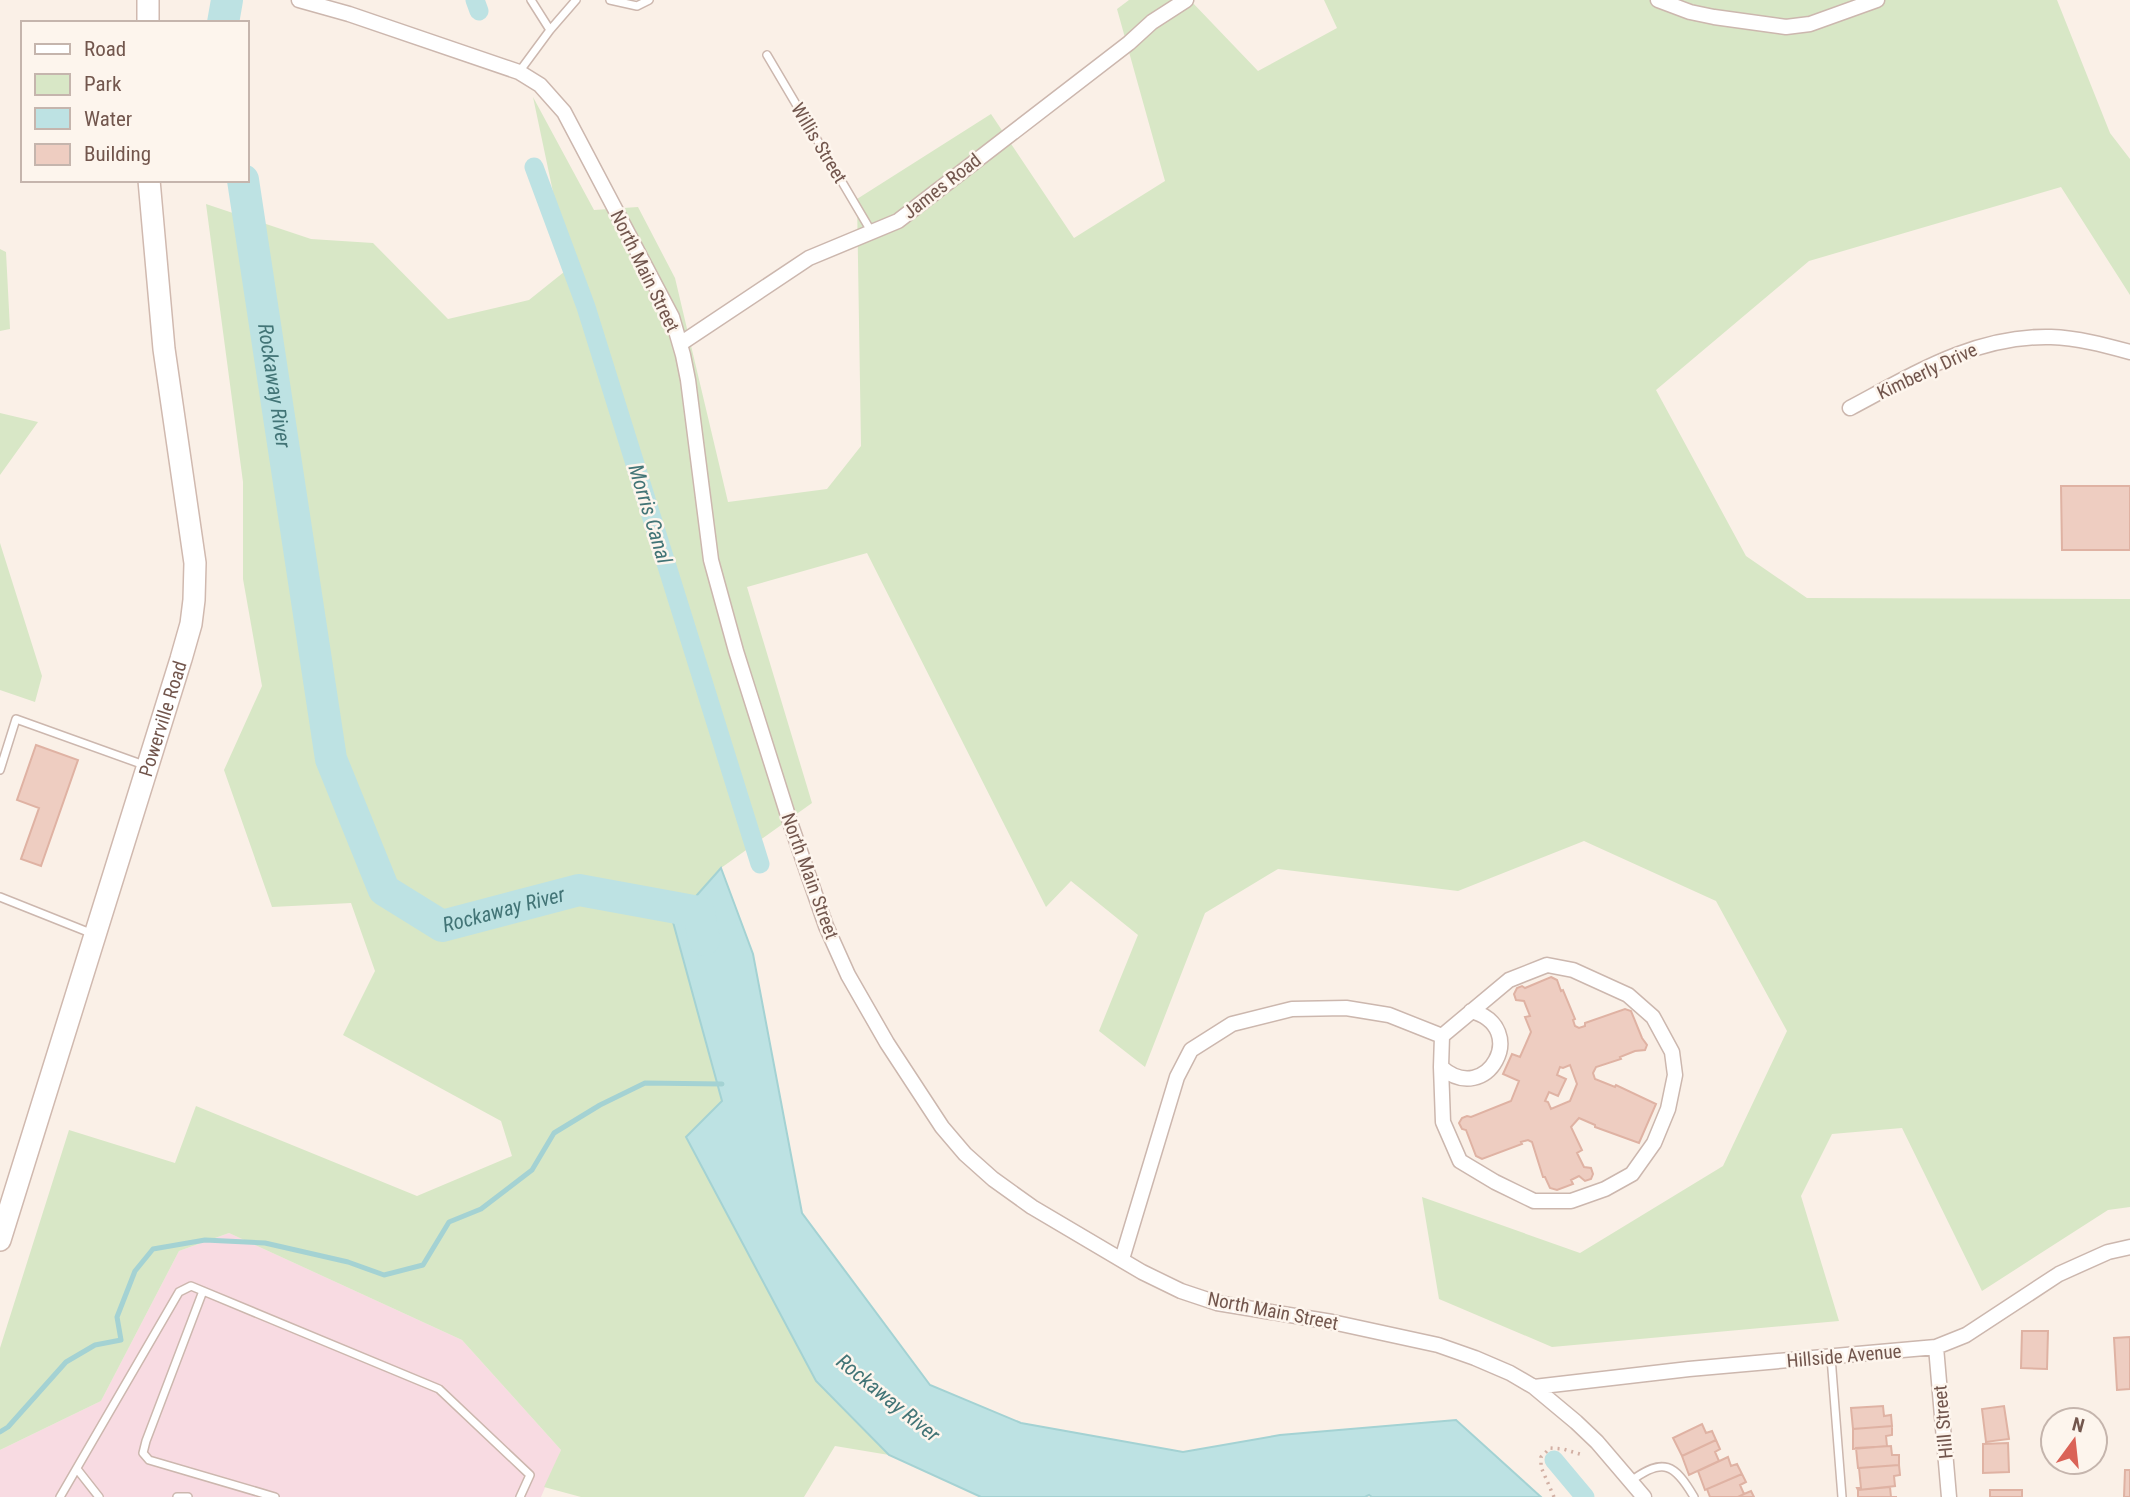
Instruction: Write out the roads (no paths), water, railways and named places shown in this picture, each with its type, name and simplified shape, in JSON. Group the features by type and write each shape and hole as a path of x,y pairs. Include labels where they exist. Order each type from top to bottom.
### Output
{"main road":[{"path":"148,0 148,21"},
{"name":"Powerville Road","path":"0,1240 191,624 195,563 164,349 149,182"}],"street":[{"name":"North Main Street","path":"299,0 349,14 519,72 540,85 564,112 672,317 694,417 711,560 736,651 826,926 848,975 893,1054 942,1127 965,1154 1032,1207 1142,1272 1181,1291 1217,1303 1332,1322 1438,1345 1510,1374 1534,1387 1576,1422 1597,1442 1644,1497"},
{"name":"James Road","path":"680,344 809,258 898,221 1129,43 1152,22 1186,0"},
{"path":"1658,0 1690,12 1714,17 1786,26 1810,24 1877,0"},
{"name":"Kimberly Drive","path":"1850,408 1935,363 1992,342 2053,337 2089,341 2130,352"},
{"path":"1547,965 1573,970 1628,995 1653,1017 1672,1052 1675,1074 1668,1108 1654,1143 1632,1174 1605,1189 1571,1200 1534,1201 1460,1161 1443,1122 1442,1036 1471,1011 1509,980 1547,965"},
{"path":"1122,1259 1177,1077 1191,1050 1232,1024 1292,1009 1346,1008 1389,1015 1442,1036"},
{"path":"1441,1067 1455,1076 1472,1078 1488,1071 1498,1058 1500,1040 1494,1024 1488,1018 1471,1011"},
{"name":"Hillside Avenue","path":"1534,1387 1689,1369 1936,1347 1966,1335 2059,1274 2108,1252 2130,1247"},
{"name":"Hill Street","path":"1936,1347 1950,1497"}],"lane":[{"path":"531,0 550,30"},
{"path":"519,72 576,0"},
{"path":"610,0 637,6 649,0"},
{"name":"Willis Street","path":"767,55 872,232"},
{"path":"0,770 16,719 148,767"},
{"path":"0,897 96,936"},
{"path":"60,1497 179,1292 191,1286 439,1389 530,1475 520,1497"},
{"path":"203,1291 143,1453 149,1460 275,1497"},
{"path":"1831,1357 1842,1497"},
{"path":"1631,1482 1646,1470 1660,1465 1669,1466 1694,1497"},
{"path":"77,1469 99,1497"},
{"path":"177,1497 188,1497"}],"water":[{"path":"721,868 753,954 802,1213 930,1385 1021,1423 1183,1452 1280,1435 1456,1420 1541,1497 981,1497 889,1455 816,1381 686,1137 722,1101 673,922"}],"waterway":[{"name":"Rockaway River","path":"223,21 227,0"},
{"name":"Morris Canal","path":"475,0 479,11"},
{"name":"Morris Canal","path":"534,167 586,307 760,864"},
{"name":"Rockaway River","path":"243,182 331,759 384,890 442,926 579,890 699,912 704,940"},
{"path":"0,1432 8,1427 66,1362 95,1345 121,1340 117,1317 135,1271 153,1249 205,1240 265,1243 348,1262 384,1275 423,1265 449,1222 481,1209 532,1170 554,1133 600,1105 645,1083 722,1084"},
{"name":"Morris Canal","path":"1554,1460 1585,1497"}]}
